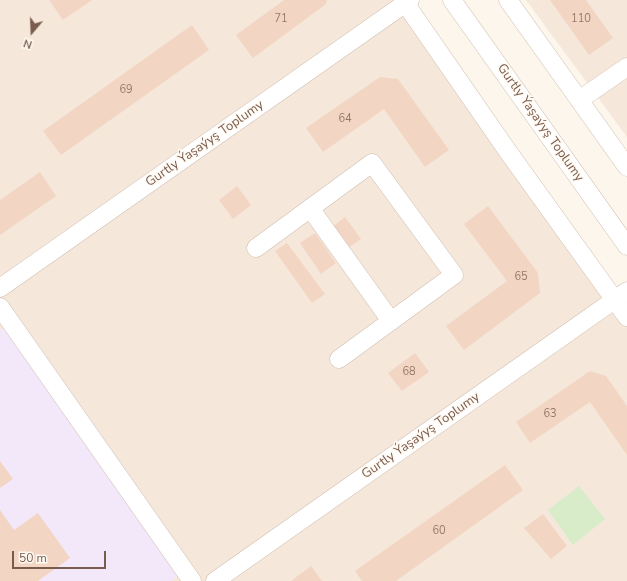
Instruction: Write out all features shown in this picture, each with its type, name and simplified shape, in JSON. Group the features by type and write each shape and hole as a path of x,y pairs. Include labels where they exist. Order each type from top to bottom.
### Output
{"street":[{"name":"Gurtly Ýaşaýyş Toplumy","path":"452,0 627,246"},
{"path":"508,0 627,168"},
{"name":"Gurtly Ýaşaýyş Toplumy","path":"0,288 406,1"},
{"path":"406,1 509,153 621,295 627,317"},
{"path":"579,100 627,67"},
{"path":"256,248 372,163 454,275 339,359"},
{"path":"310,208 391,321"},
{"name":"Gurtly Ýaşaýyş Toplumy","path":"215,581 621,295"},
{"path":"0,307 192,581"}],"shaded area":[{"path":"0,0 403,0 627,307 627,581 0,581"},
{"path":"526,0 627,0 627,137"},
{"path":"19,317 193,566 171,581 0,581 0,330"}],"green space":[{"path":"579,486 605,519 573,545 548,510"}],"building":[{"path":"49,0 92,0 63,20"},
{"path":"284,0 327,0 326,4 253,58 236,35"},
{"path":"550,0 586,0 613,38 589,55"},
{"path":"192,25 209,50 61,155 43,131"},
{"path":"380,77 398,79 449,150 425,167 384,109 323,152 306,128"},
{"path":"40,172 56,196 0,235 0,200"},
{"path":"237,186 251,205 233,219 219,200"},
{"path":"488,206 538,273 540,293 464,350 446,326 507,281 464,224"},
{"path":"345,217 361,239 348,248 332,227"},
{"path":"315,233 336,263 321,274 300,243"},
{"path":"287,243 325,294 312,303 275,251"},
{"path":"415,353 429,372 402,391 388,373"},
{"path":"590,371 606,376 627,406 627,455 590,402 530,443 516,422"},
{"path":"0,461 13,479 0,488"},
{"path":"505,465 523,490 396,581 362,581 355,571"},
{"path":"0,510 14,530 38,513 70,558 38,581 0,581"},
{"path":"543,514 567,546 551,559 524,528"},
{"path":"311,566 322,581 291,581"}]}
